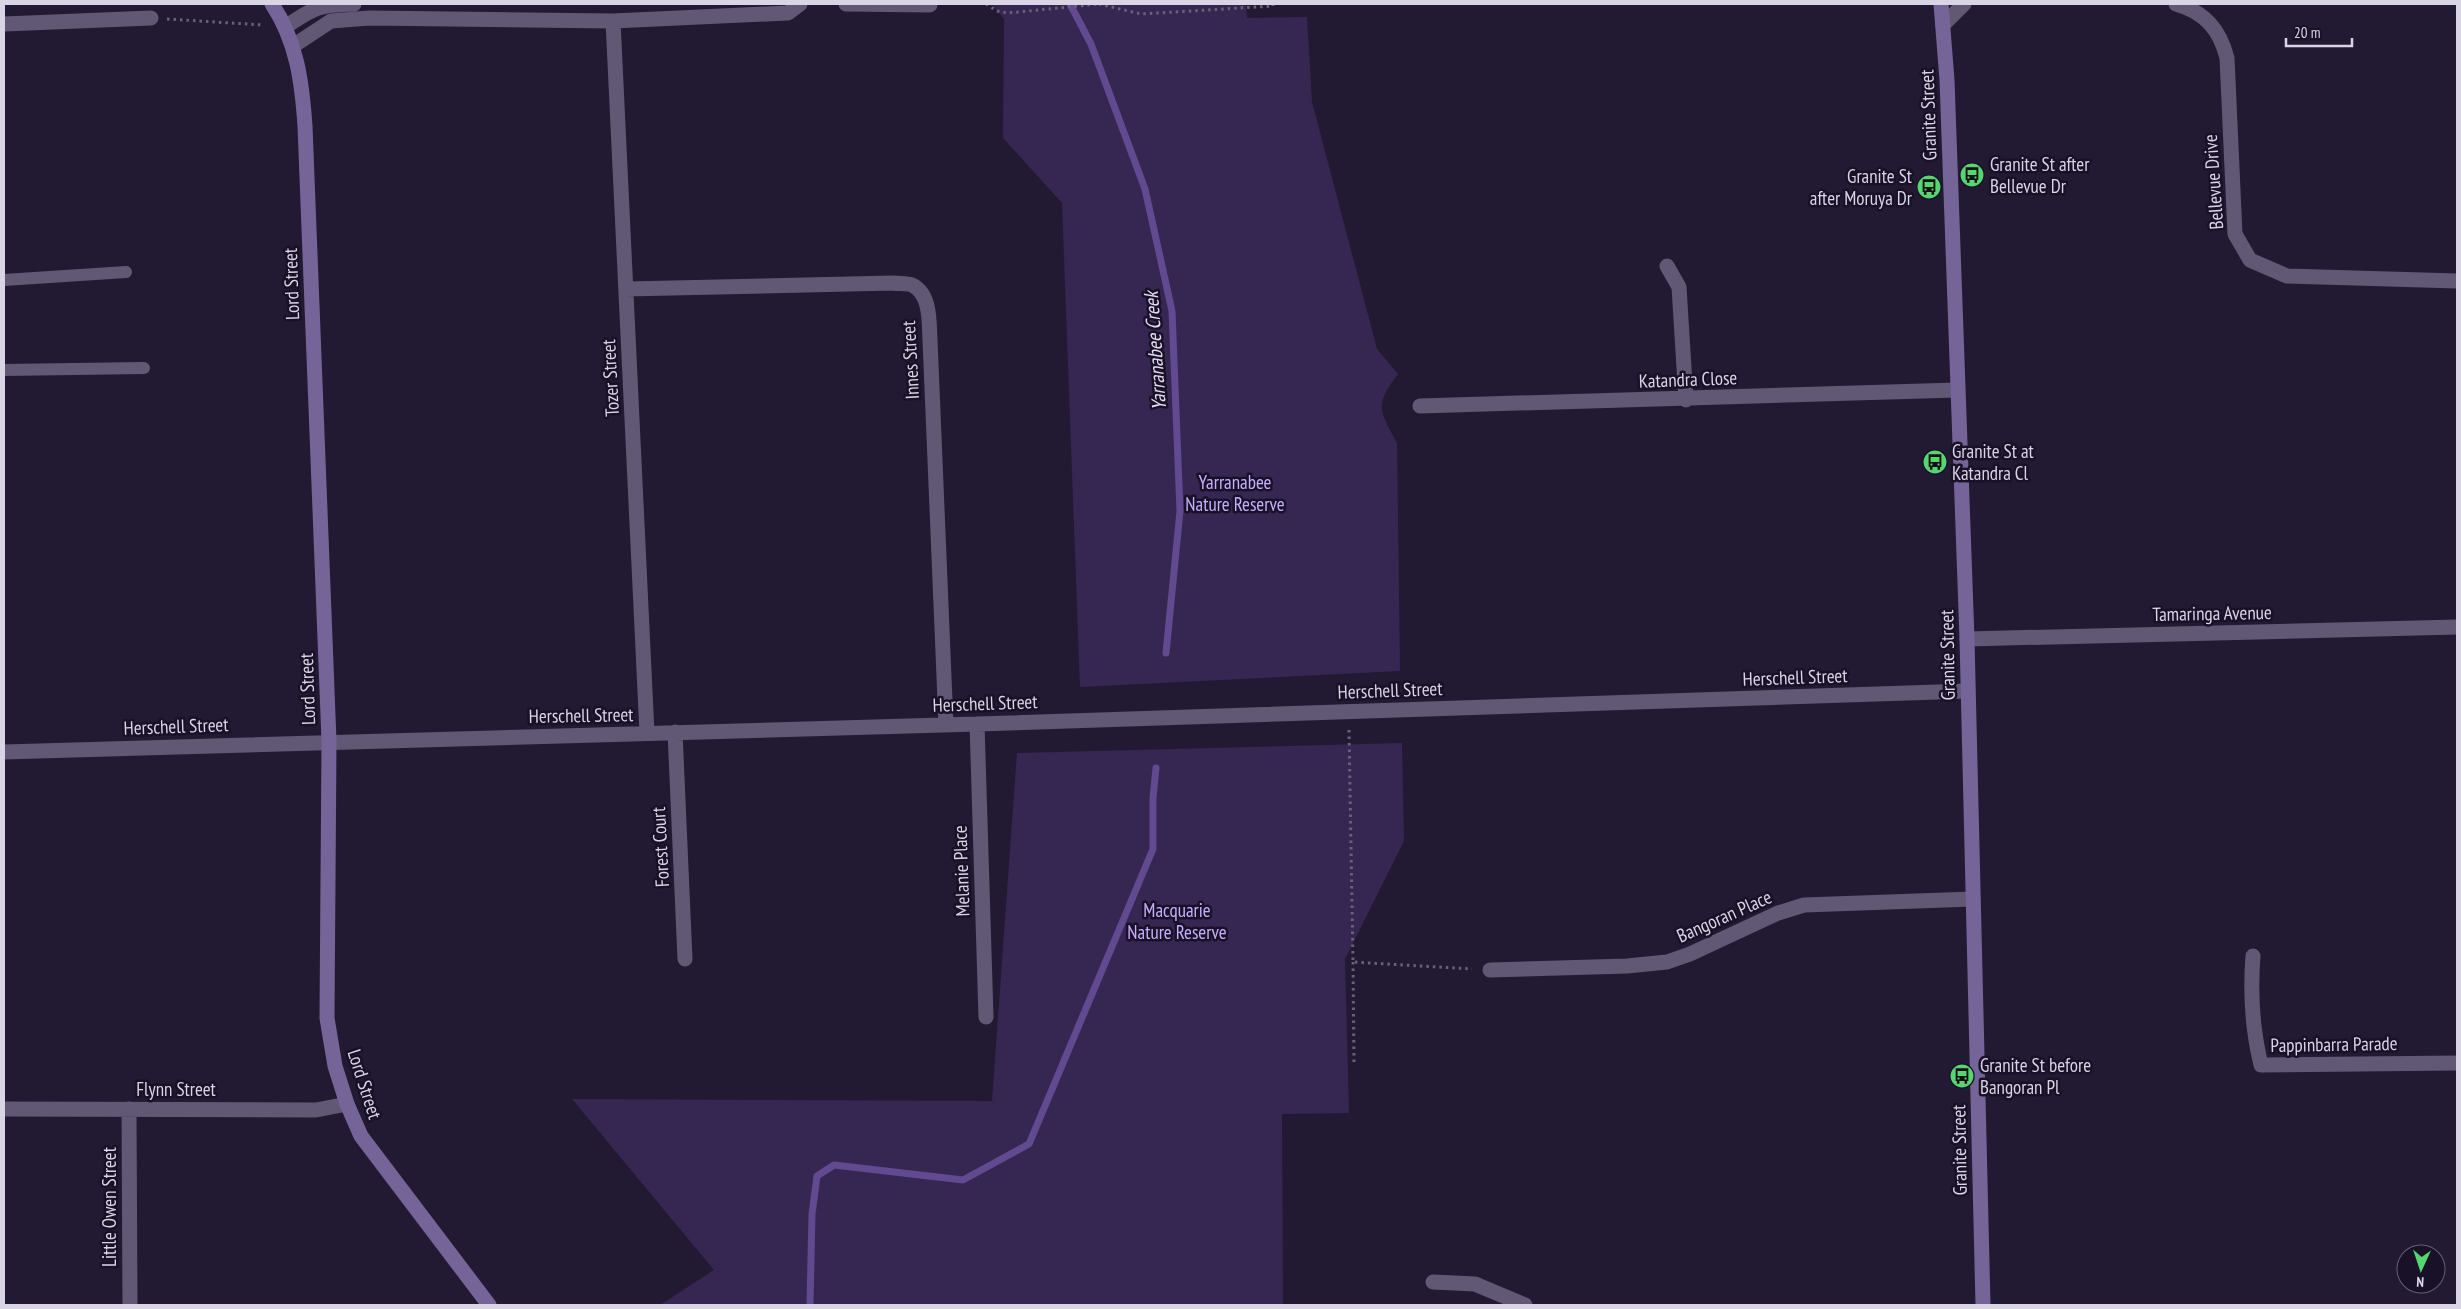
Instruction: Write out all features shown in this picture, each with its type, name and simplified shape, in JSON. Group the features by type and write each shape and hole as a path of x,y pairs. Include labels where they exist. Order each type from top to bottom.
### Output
{"main road":[{"name":"Lord Street","path":"272,4 285,26 293,46 302,87 305,126 329,741 327,1018 335,1066 347,1104 366,1143 488,1305"},
{"name":"Granite Street","path":"1941,4 1947,80 1957,390 1968,639 1983,1305"}],"street":[{"path":"285,26 312,9 323,5 354,4"},
{"path":"293,46 331,20 369,18 614,21 788,13 800,4"},
{"path":"846,4 930,5"},
{"path":"1943,24 1964,4"},
{"name":"Bellevue Drive","path":"2176,4 2212,23 2222,40 2227,58 2235,234 2250,260 2287,276 2457,281"},
{"path":"4,24 152,18"},
{"name":"Tozer Street","path":"614,21 647,733"},
{"path":"1667,266 1679,287 1686,400"},
{"name":"Innes Street","path":"626,289 892,283 912,285 923,293 928,311 930,340 946,724"},
{"name":"Katandra Close","path":"1420,406 1686,400 1957,390"},
{"name":"Tamaringa Avenue","path":"1968,639 2457,627"},
{"name":"Herschell Street","path":"4,752 329,741 977,724 1968,692"},
{"name":"Melanie Place","path":"977,724 986,1017"},
{"name":"Forest Court","path":"675,732 685,959"},
{"name":"Bangoran Place","path":"1490,970 1627,966 1667,962 1690,954 1778,913 1804,905 1973,899"},
{"name":"Pappinbarra Parade","path":"2253,956 2251,984 2253,1032 2260,1065 2457,1062"},
{"name":"Flynn Street","path":"4,1109 316,1110 347,1104"},
{"name":"Little Owen Street","path":"129,1109 130,1305"},
{"path":"1433,1282 1475,1284 1525,1305"}],"lane":[{"path":"4,280 126,272"},
{"path":"4,370 144,368"}],"path":[{"path":"986,4 1003,13 1099,4 1142,14 1273,6 1273,4"},
{"path":"152,18 285,26"},
{"path":"1348,711 1354,1065"},
{"path":"1353,962 1490,970"}],"green space":[{"name":"Yarranabee Nature Reserve","path":"992,4 1246,4 1247,18 1307,17 1312,102 1377,349 1398,374 1385,394 1382,408 1386,422 1397,443 1400,671 1080,687 1062,203 1003,138 1004,19"},
{"name":"Macquarie Nature Reserve","path":"1402,743 1404,841 1345,959 1349,1113 1282,1114 1283,1305 660,1305 714,1270 572,1099 992,1101 1017,753"}],"waterway":[{"name":"Yarranabee Creek","path":"1070,4 1091,44 1145,189 1172,311 1180,511 1166,653"},
{"path":"810,1305 812,1214 817,1176 834,1165 963,1180 1029,1144 1153,849 1153,798 1156,768"}],"place":[{"name":"Granite St after Bellevue Dr","path":"1972,175"},
{"name":"Granite St after Moruya Dr","path":"1929,187"},
{"name":"Granite St at Katandra Cl","path":"1935,462"},
{"name":"Granite St before Bangoran Pl","path":"1962,1076"}]}
